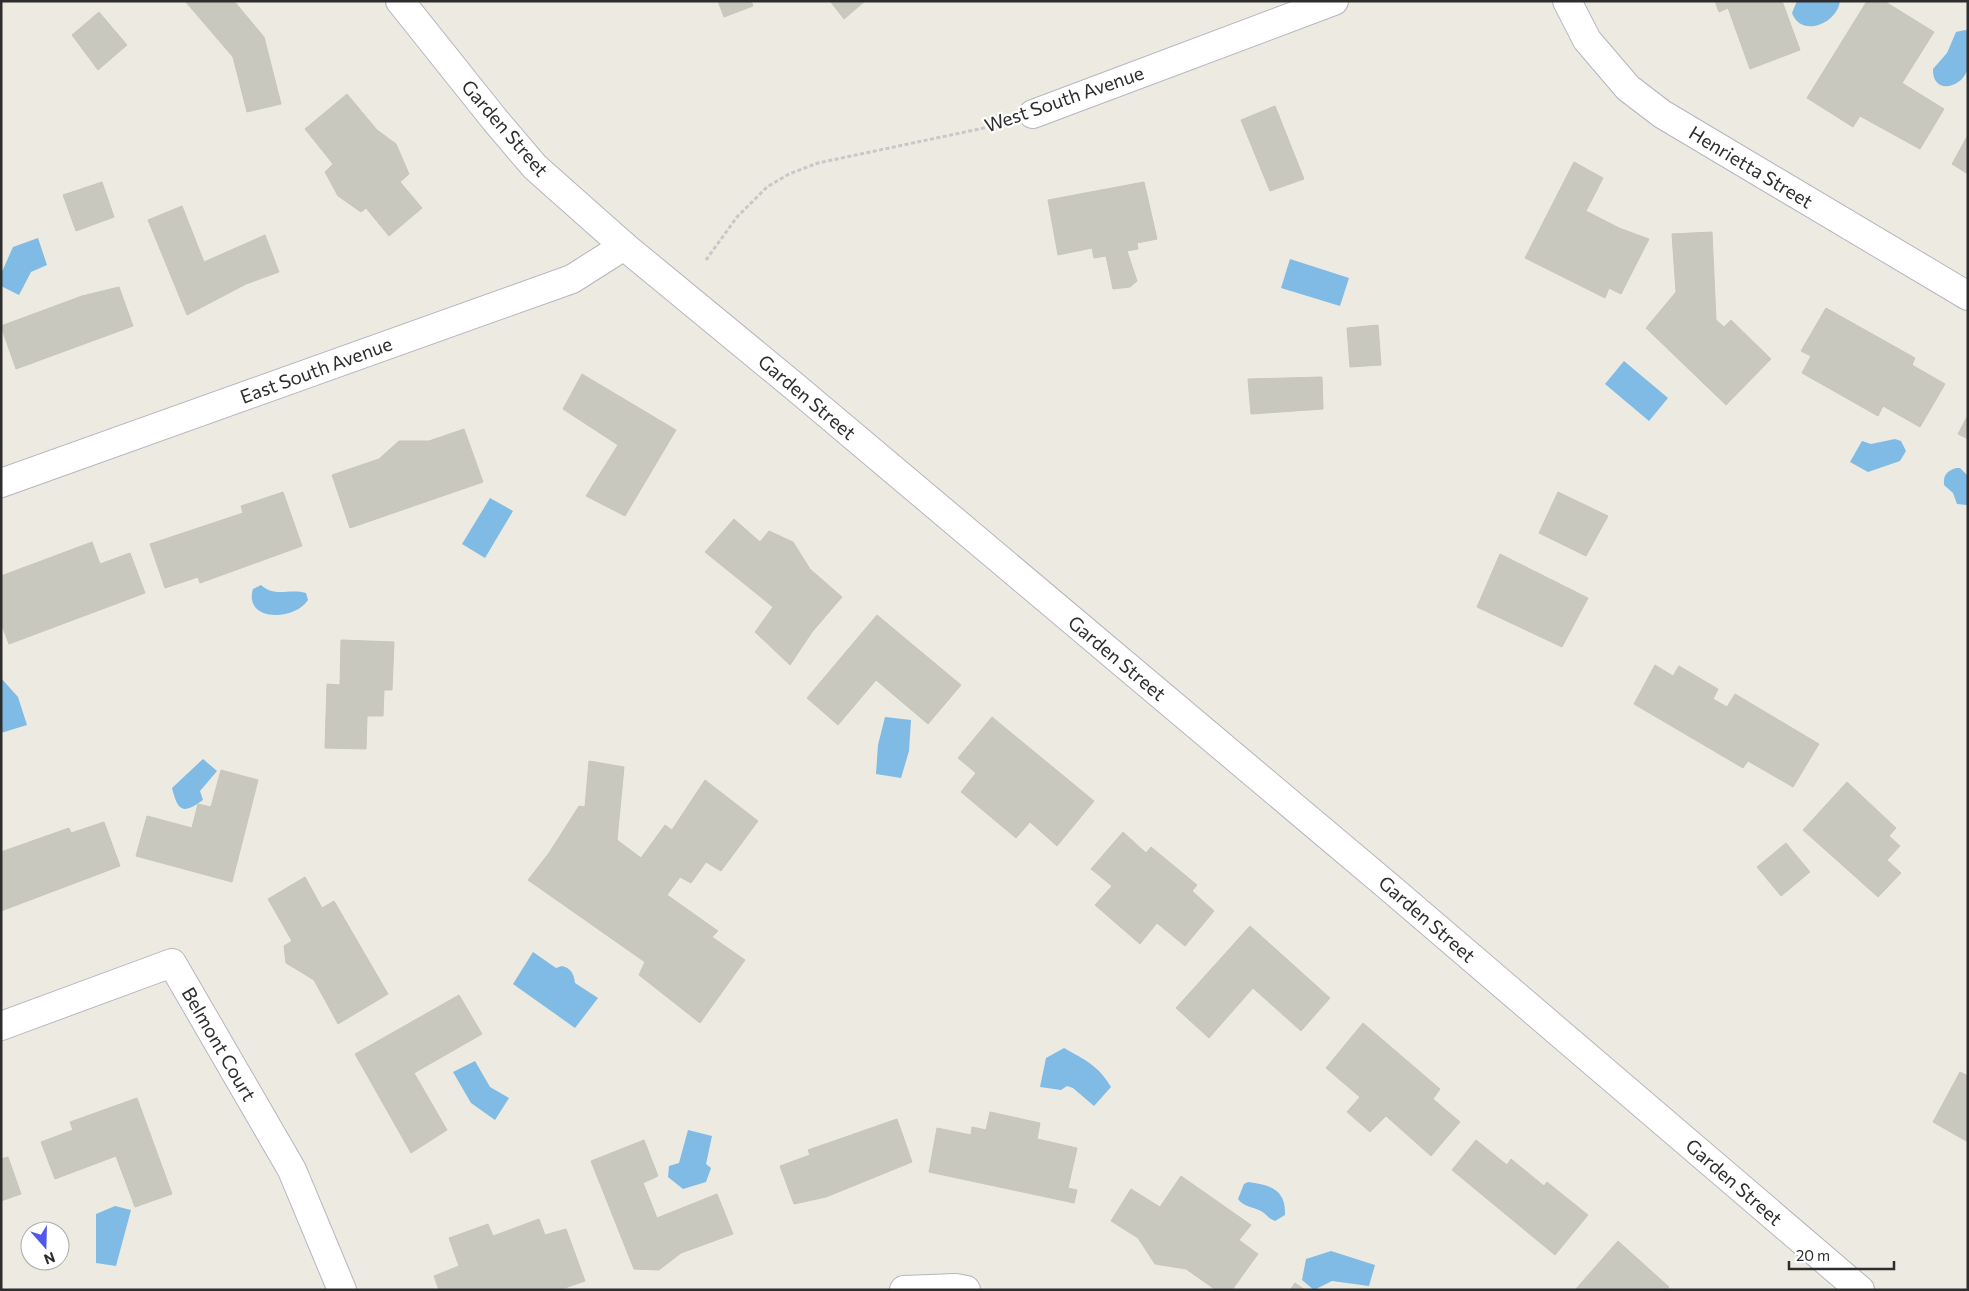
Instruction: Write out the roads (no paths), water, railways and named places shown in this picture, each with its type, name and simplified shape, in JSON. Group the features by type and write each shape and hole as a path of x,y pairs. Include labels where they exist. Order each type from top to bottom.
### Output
{"street":[{"name":"Garden Street","path":"400,1 495,120 535,166 624,246 802,392 1389,887 1860,1290"},
{"name":"West South Avenue","path":"1033,114 1297,7 1334,1"},
{"name":"Henrietta Street","path":"1568,1 1587,40 1628,88 1662,114 1968,296"},
{"name":"East South Avenue","path":"1,483 572,279 624,246"},
{"name":"Belmont Court","path":"1,1026 172,963 292,1170 342,1290"},
{"path":"904,1290 956,1288 966,1290"}],"water":[{"path":"1797,1 1840,1 1837,9 1826,21 1810,26 1803,25 1797,21 1792,13"},
{"path":"1968,31 1967,71 1959,82 1947,86 1941,85 1934,77 1933,69 1947,53 1956,32"},
{"path":"38,238 47,265 31,272 19,295 1,286 1,274 13,247"},
{"path":"1290,259 1349,278 1340,306 1281,288"},
{"path":"1624,361 1668,398 1649,421 1605,384"},
{"path":"1895,439 1901,441 1906,451 1900,461 1868,472 1850,462 1862,441 1871,444"},
{"path":"1956,468 1960,468 1968,476 1967,505 1957,504 1953,493 1944,485 1946,474"},
{"path":"490,498 513,511 485,558 462,544"},
{"path":"261,585 266,589 277,592 306,593 308,600 293,612 272,615 263,613 256,608 252,600 253,589"},
{"path":"1,678 18,697 27,725 1,733"},
{"path":"885,717 911,720 909,751 901,778 876,774 878,745"},
{"path":"203,759 217,771 200,791 203,800 190,808 182,808 176,802 172,788"},
{"path":"533,952 556,968 562,966 568,968 573,974 575,983 598,998 575,1028 513,984"},
{"path":"1064,1048 1096,1068 1111,1087 1094,1106 1073,1088 1067,1086 1061,1090 1040,1087 1046,1058"},
{"path":"475,1061 490,1087 509,1098 495,1120 471,1103 453,1072"},
{"path":"688,1130 712,1136 706,1164 711,1168 706,1182 683,1189 668,1177 669,1166 679,1163"},
{"path":"1248,1182 1270,1187 1280,1194 1285,1206 1285,1215 1275,1221 1261,1211 1240,1202 1238,1199 1244,1184"},
{"path":"115,1206 131,1210 116,1266 96,1263 96,1214"},
{"path":"1331,1251 1375,1265 1369,1286 1332,1281 1314,1290 1302,1280 1306,1259"}]}
